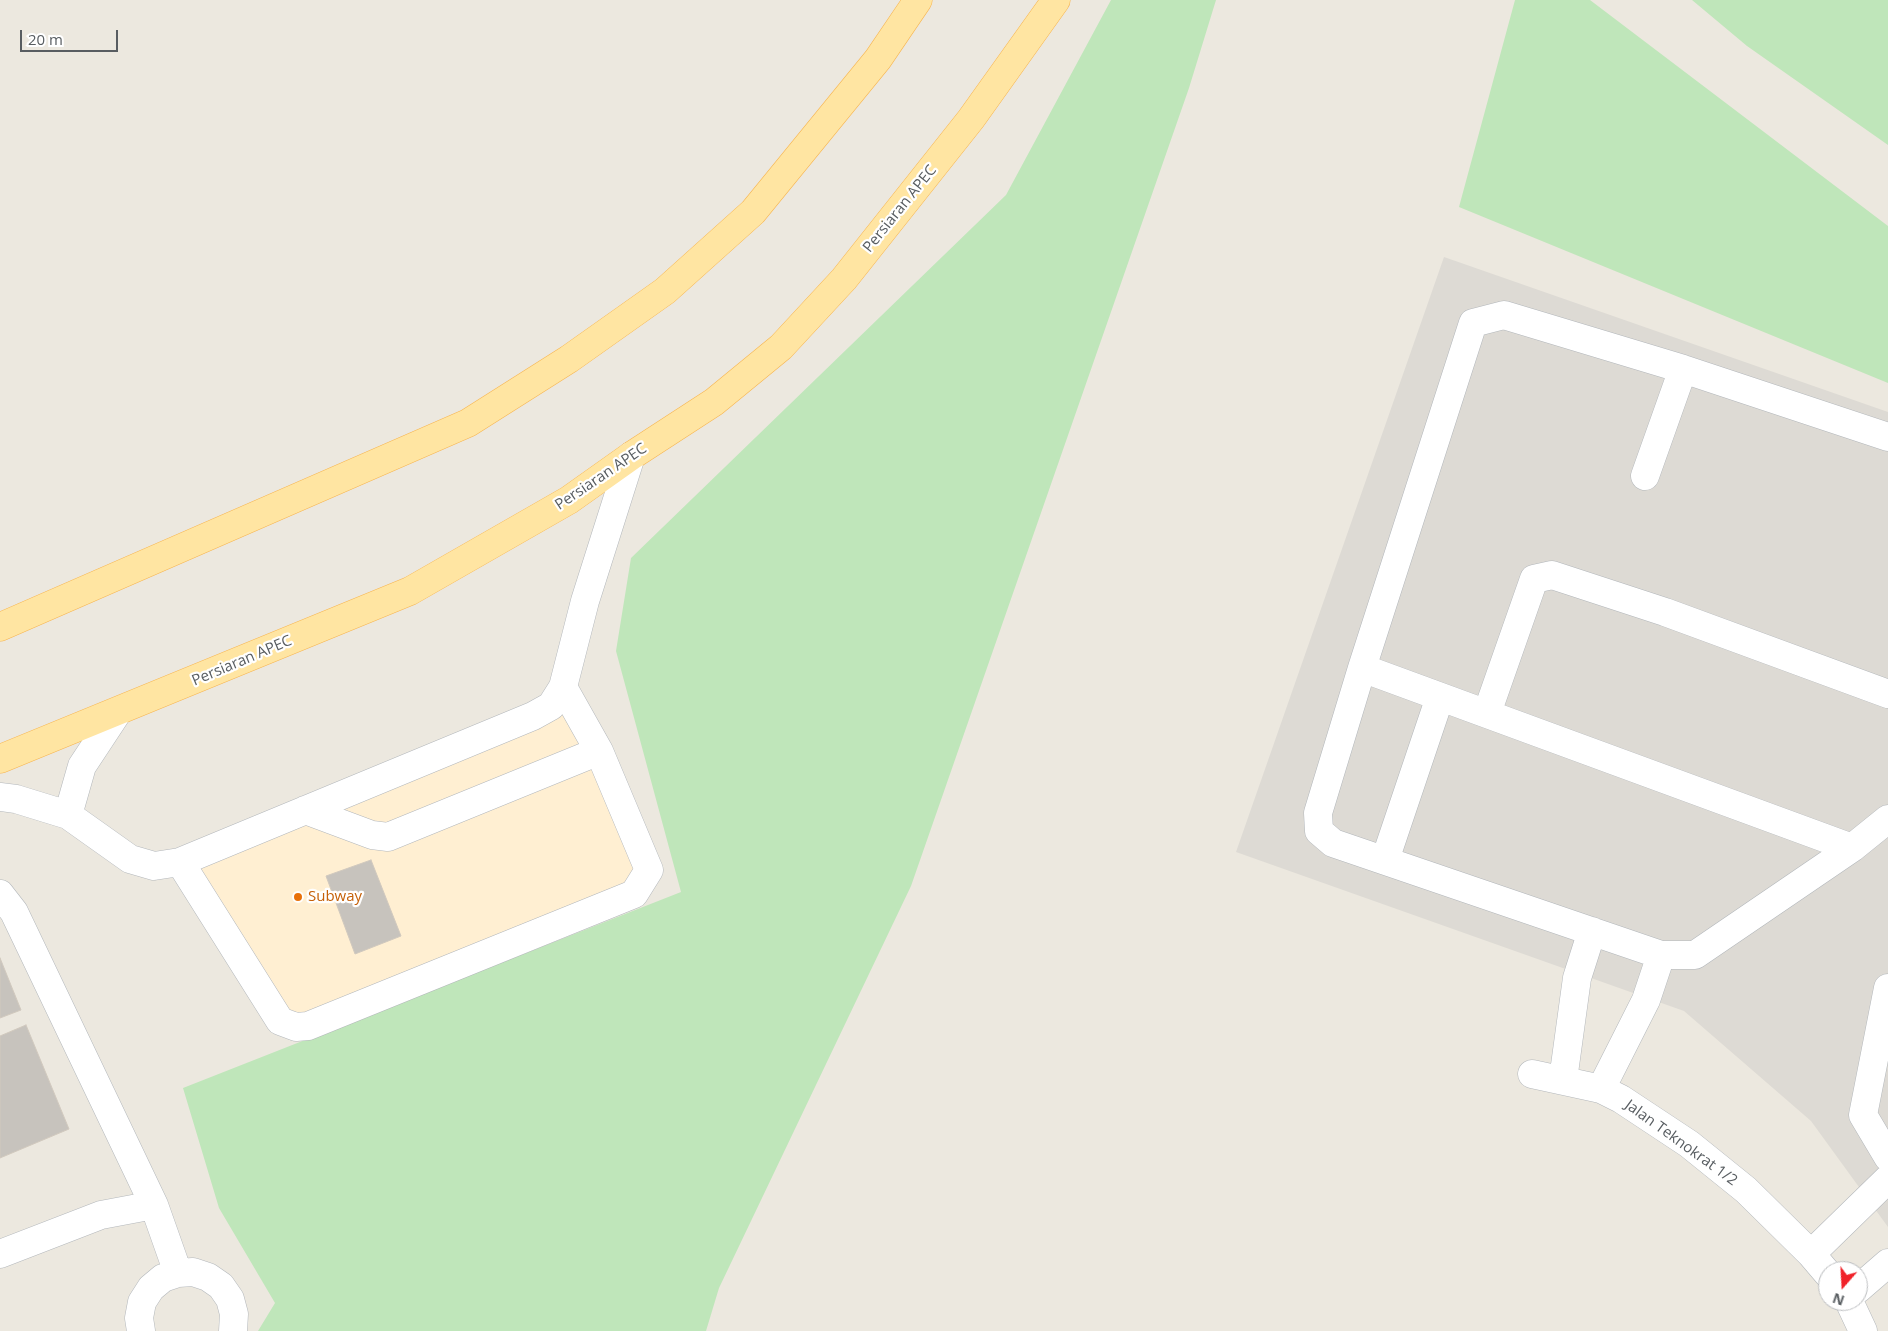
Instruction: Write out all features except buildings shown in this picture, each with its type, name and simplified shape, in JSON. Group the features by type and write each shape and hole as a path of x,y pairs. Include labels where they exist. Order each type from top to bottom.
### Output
{"main road":[{"path":"0,627 468,423 569,359 665,291 753,212 878,59 918,0"},
{"name":"Persiaran APEC","path":"0,759 117,713 410,591 569,500 631,456 714,402 781,347 844,279 971,119 1056,0"}],"street":[{"path":"1888,437 1683,369 1504,315 1474,323 1362,668 1318,813 1320,832 1333,843 1661,955 1695,954 1852,848 1888,820"},
{"path":"1645,476 1683,369"},
{"path":"0,797 16,799 68,815 130,859 154,866 180,862 533,716 551,706 563,687 585,601 631,456"},
{"path":"1486,713 1534,579 1552,575 1665,612 1888,694"},
{"path":"1362,668 1852,848"},
{"path":"180,862 280,1021 296,1027 308,1026 634,894 649,870 599,751 563,687"},
{"path":"1385,860 1440,696"},
{"path":"68,815 82,766 117,713"},
{"path":"305,810 372,835 388,837 599,751"},
{"path":"0,894 14,912 154,1204 178,1273"},
{"path":"1563,1080 1577,978 1592,931"},
{"path":"1601,1090 1646,1000 1661,955"},
{"path":"1888,988 1863,1115 1888,1157"},
{"name":"Jalan Teknokrat 1/2","path":"1532,1074 1601,1090 1621,1099 1689,1144 1746,1190 1818,1262"},
{"path":"1822,1261 1888,1179"},
{"path":"0,1254 101,1215 154,1204"},
{"path":"1868,1280 1888,1263"},
{"path":"141,1331 139,1318 142,1302 150,1288 163,1278 178,1273 193,1272 208,1277 221,1286 230,1299 234,1314 233,1331"},
{"path":"1854,1311 1863,1331"}],"shaded area":[{"path":"1444,257 1888,412 1888,1227 1811,1121 1684,1011 1236,852"},
{"path":"566,710 638,869 628,885 307,1016 287,1013 197,869"}],"green space":[{"path":"1111,0 1216,0 1189,88 911,886 719,1288 706,1331 258,1331 275,1303 219,1208 183,1088 681,892 616,651 631,558 1006,195"},
{"path":"1515,0 1590,0 1888,226 1888,383 1459,207"},
{"path":"1692,0 1888,0 1888,145 1747,46"}],"place":[{"name":"Subway","path":"298,897"}]}
